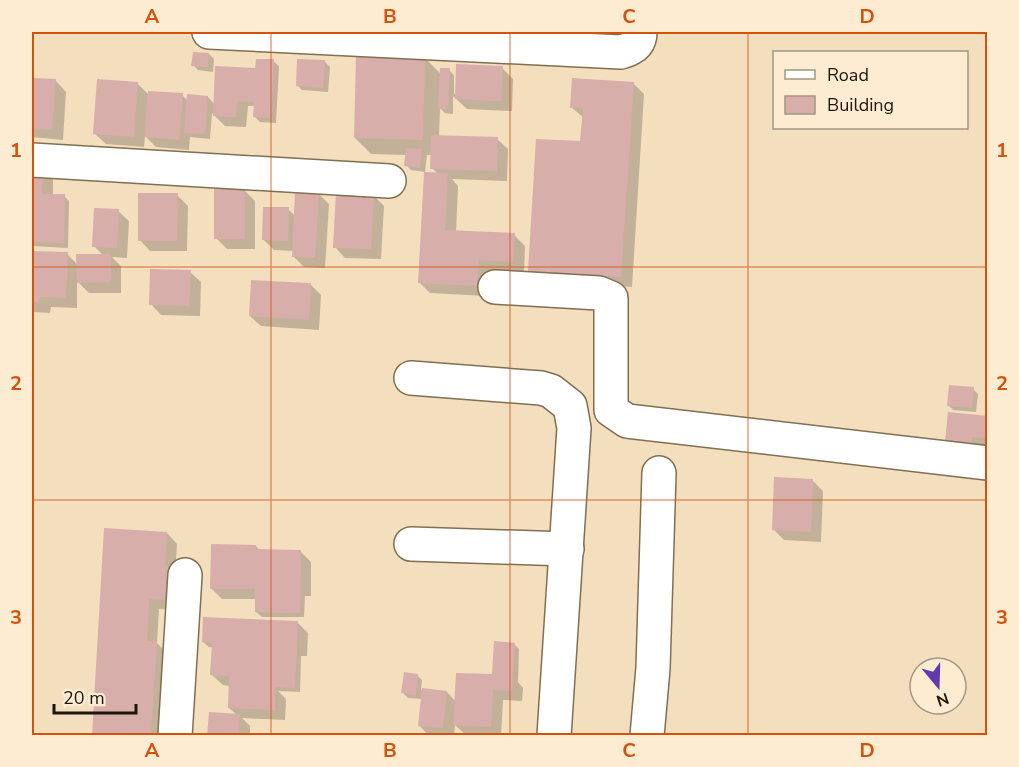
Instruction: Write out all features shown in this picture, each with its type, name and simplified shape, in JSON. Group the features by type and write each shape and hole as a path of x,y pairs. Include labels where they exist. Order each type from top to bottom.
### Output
{"street":[{"path":"208,32 621,52 637,44 640,32"},
{"path":"32,160 389,182"},
{"path":"495,287 599,293 611,298 611,410 627,421 987,463"},
{"path":"411,378 541,388 551,391 570,406 574,428 554,735"},
{"path":"647,735 653,668 658,473"},
{"path":"411,544 567,549"},
{"path":"175,735 184,575"}],"building":[{"path":"193,52 209,53 208,67 191,66"},
{"path":"356,55 425,56 423,140 354,138"},
{"path":"256,59 274,59 271,118 253,117 254,102 237,101 236,117 213,116 215,66 255,68"},
{"path":"297,59 325,60 323,88 296,86"},
{"path":"456,64 503,66 501,101 455,99"},
{"path":"440,68 450,68 448,109 438,109"},
{"path":"32,78 56,79 52,130 32,128"},
{"path":"572,78 634,82 621,277 528,271 536,139 580,141 583,108 570,108"},
{"path":"97,79 138,82 134,137 93,134"},
{"path":"148,91 183,93 179,140 144,137"},
{"path":"187,94 208,96 205,134 184,133"},
{"path":"431,135 498,137 497,171 430,169"},
{"path":"406,148 422,149 420,168 404,166"},
{"path":"32,165 43,165 42,194 65,194 64,243 32,242"},
{"path":"424,172 448,173 445,230 515,233 513,262 479,260 477,286 418,283"},
{"path":"245,188 245,239 214,239 214,189"},
{"path":"295,191 319,192 315,258 292,257"},
{"path":"336,192 374,194 371,249 333,248"},
{"path":"138,193 178,193 177,241 138,241"},
{"path":"263,207 289,207 288,241 262,240"},
{"path":"94,208 119,209 117,248 92,247"},
{"path":"32,251 68,252 66,298 40,297 39,303 32,302"},
{"path":"76,254 111,254 111,282 77,283"},
{"path":"150,269 191,270 189,306 149,305"},
{"path":"251,280 311,283 309,320 249,316"},
{"path":"949,385 974,387 972,408 947,406"},
{"path":"948,412 988,416 988,438 972,437 971,454 944,452"},
{"path":"774,477 813,479 811,532 772,530"},
{"path":"104,528 167,532 165,565 168,565 165,600 149,599 147,641 157,641 151,736 92,736"},
{"path":"211,544 256,545 256,549 301,550 300,613 255,612 255,589 210,589"},
{"path":"203,617 298,621 295,688 276,687 275,710 228,708 229,676 210,675 212,643 202,642"},
{"path":"494,641 515,643 512,691 493,690 491,727 453,725 456,673 492,674"},
{"path":"404,672 418,674 416,695 401,693"},
{"path":"422,688 447,691 443,728 418,726"},
{"path":"209,712 240,714 239,736 207,736"}]}
